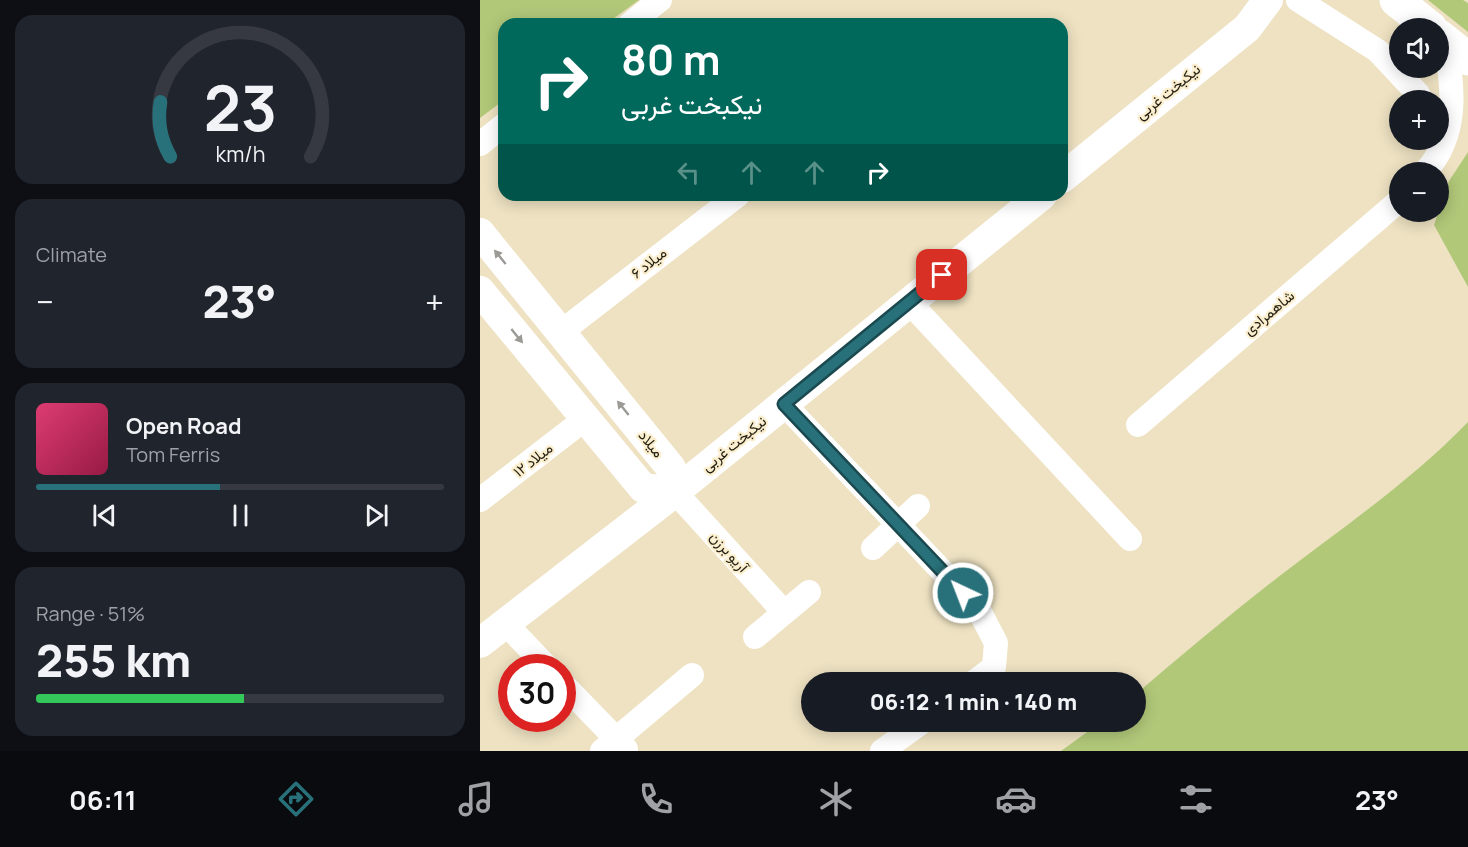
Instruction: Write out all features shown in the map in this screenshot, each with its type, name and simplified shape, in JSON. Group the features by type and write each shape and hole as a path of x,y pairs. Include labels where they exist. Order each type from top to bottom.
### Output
{"main road":[{"path":"1396,0 1418,18"}],"street":[{"path":"638,18 660,0"},
{"name":"نیکبخت غربی","path":"1068,173 1247,28 1268,0"},
{"path":"1298,0 1378,51 1414,90"},
{"path":"1449,65 1452,84 1452,113 1449,121"},
{"path":"480,144 498,130"},
{"name":"میلاد ۶","path":"561,332 730,201"},
{"name":"نیکبخت غربی","path":"480,643 675,492 1035,201"},
{"name":"شاهمرادی","path":"1138,425 1389,209"},
{"name":"میلاد","path":"480,233 671,468 675,492"},
{"path":"480,291 643,488 675,492"},
{"path":"909,302 1130,539"},
{"path":"784,404 979,610 996,643 994,667 987,672"},
{"name":"میلاد ۱۲","path":"480,500 585,419"},
{"name":"آریو برزن","path":"675,492 784,612"},
{"path":"873,548 918,506"},
{"path":"755,637 809,591"},
{"path":"505,623 535,654"},
{"path":"576,700 616,747 692,675"},
{"path":"882,751 908,732"}],"green space":[{"path":"480,0 639,0 614,18 498,18 498,104 480,118"},
{"path":"1428,0 1463,0 1468,3 1468,32"},
{"path":"1468,152 1468,287 1434,225 1435,222 1449,222 1449,181"},
{"path":"1468,422 1468,751 1061,751 1087,732 1146,732 1146,686 1259,592 1400,484"}],"route":[{"path":"942,275 784,404 963,593"}]}
